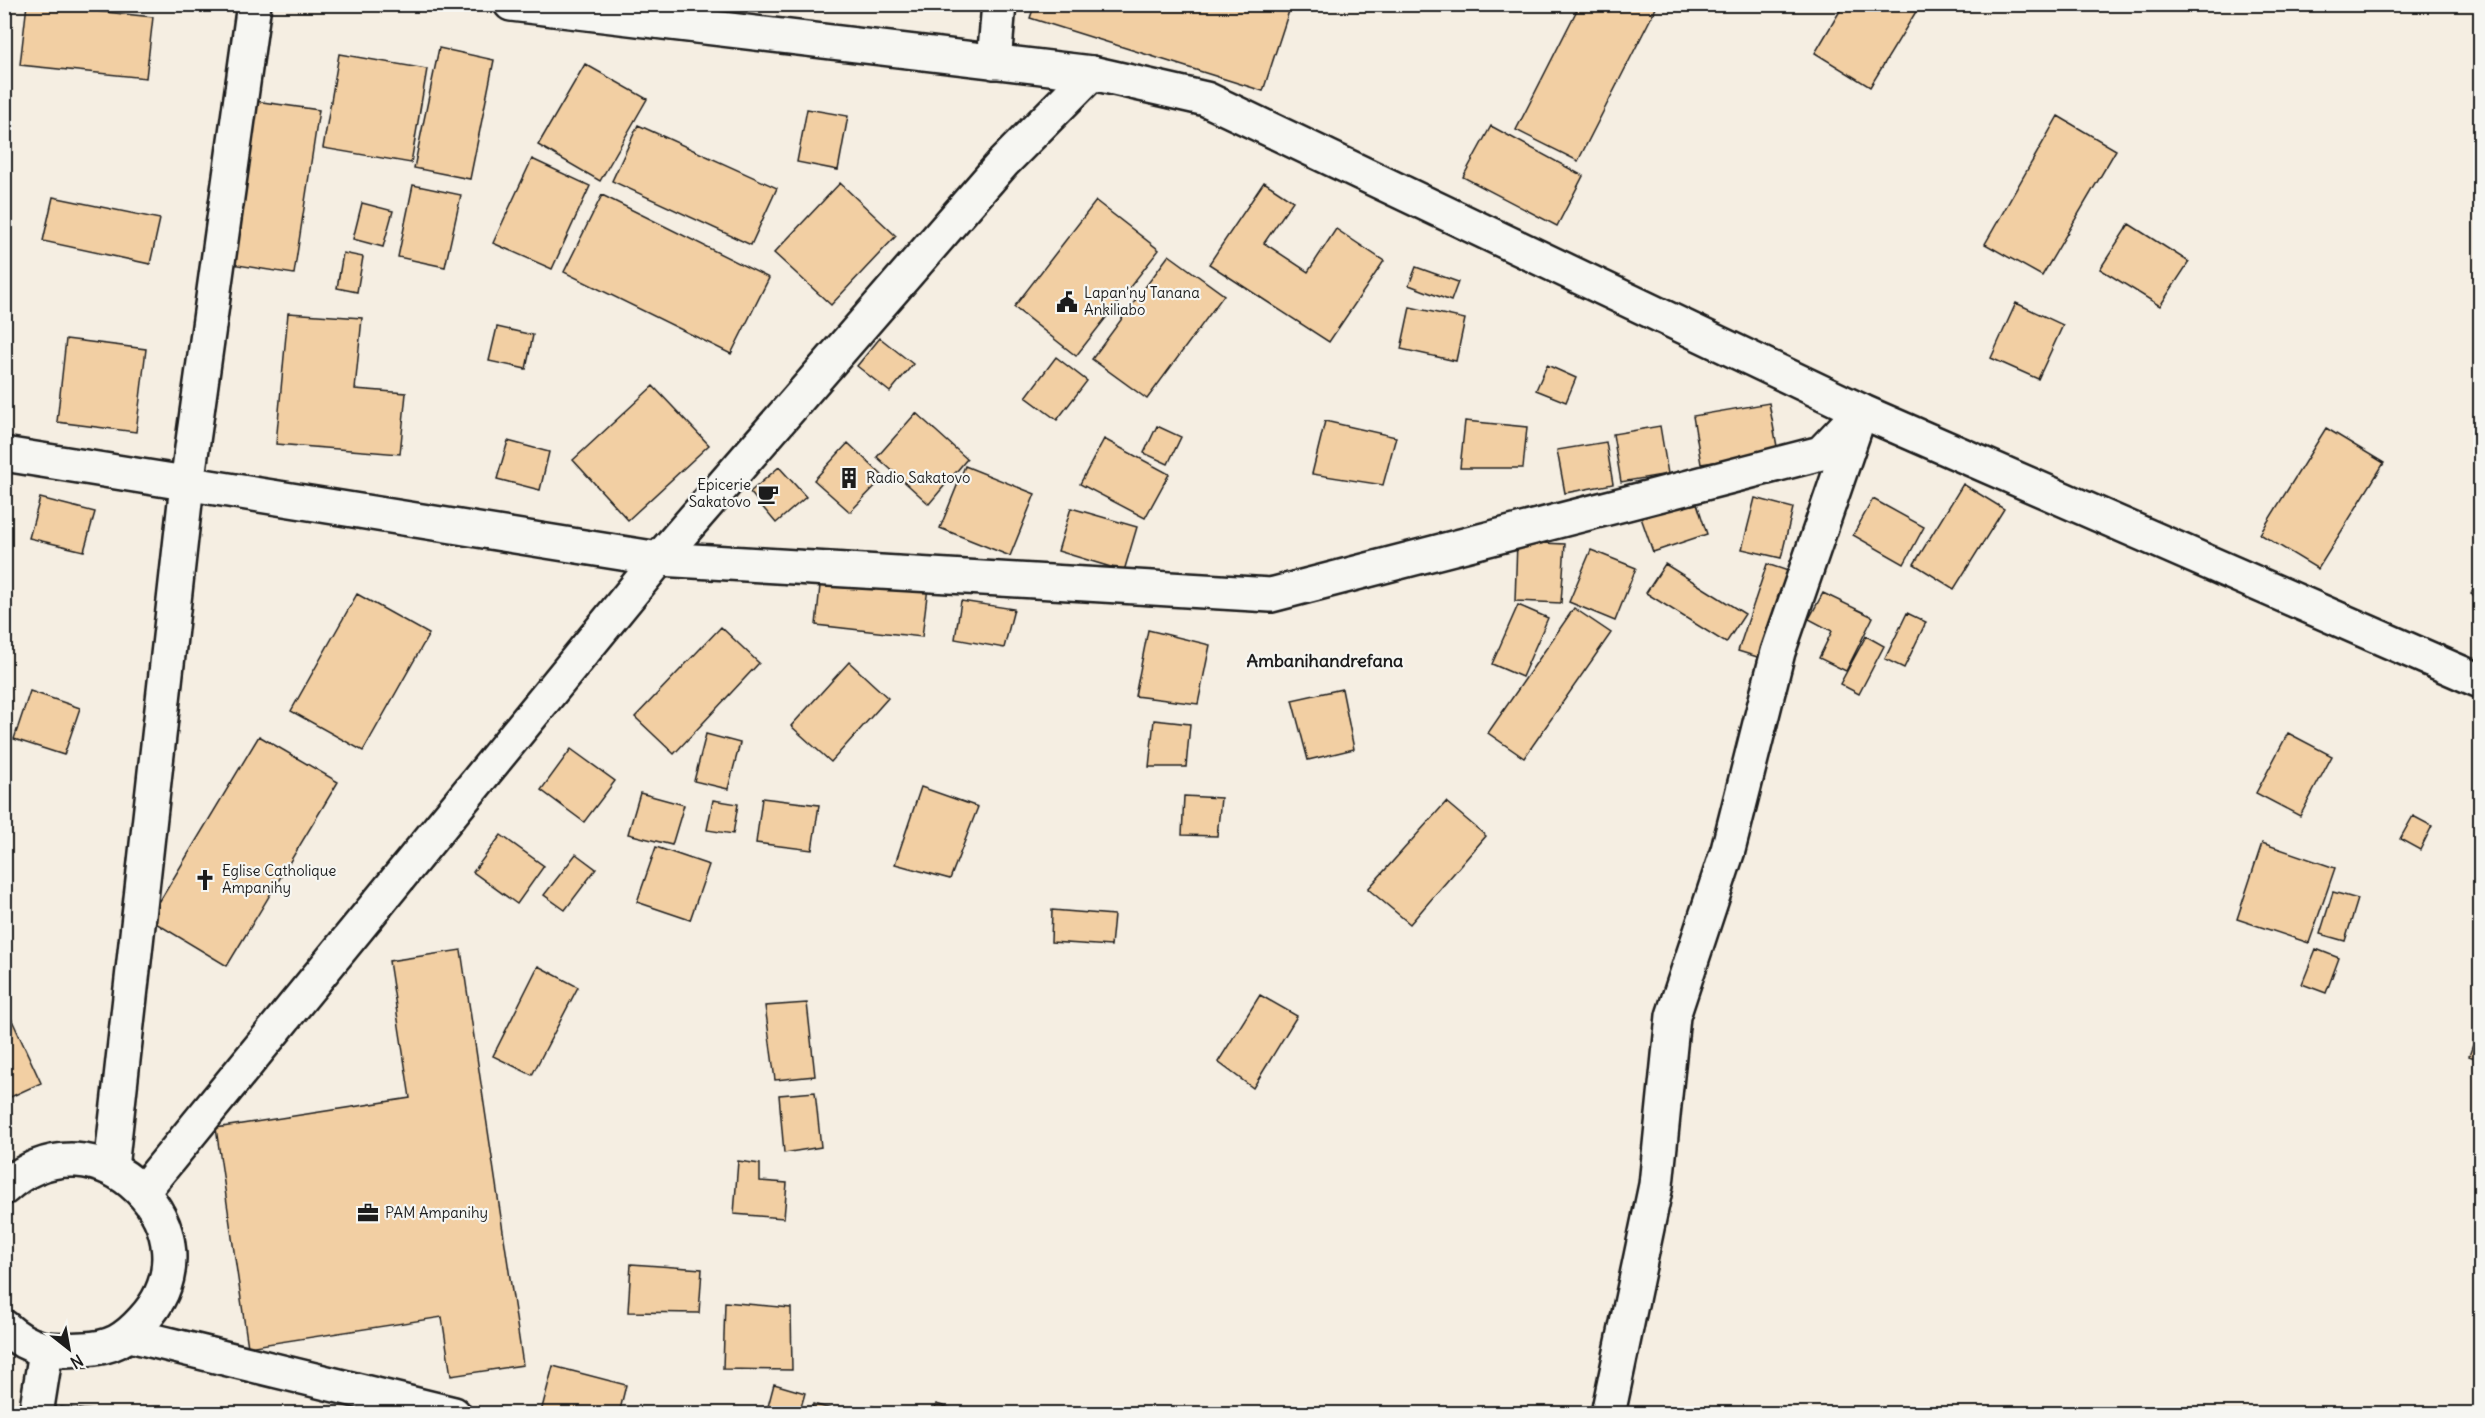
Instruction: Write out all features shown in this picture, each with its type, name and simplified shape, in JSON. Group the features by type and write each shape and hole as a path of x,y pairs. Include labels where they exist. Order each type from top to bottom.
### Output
{"street":[{"path":"111,1168 187,484 254,4"},
{"path":"511,4 1092,73 1206,99 1861,411 2481,681"},
{"path":"994,62 999,4"},
{"path":"143,1191 659,558 1003,163 1092,73"},
{"path":"4,454 659,558 1271,595 1821,453 1861,411"},
{"path":"1608,1413 1656,1185 1673,1016 1728,850 1778,652 1861,411"},
{"path":"4,1327 17,1338 46,1351 105,1348 129,1335 152,1311 165,1281 168,1249 160,1218 143,1191 128,1178 111,1168 80,1160 48,1162 9,1175"},
{"path":"129,1335 454,1413"},
{"path":"36,1413 46,1351"}],"building":[{"path":"27,4 153,17 146,78 20,65"},
{"path":"1035,4 1277,4 1290,8 1263,91 1030,18"},
{"path":"1580,4 1658,4 1578,161 1516,130"},
{"path":"1844,4 1907,4 1917,10 1870,87 1815,53"},
{"path":"439,48 494,60 470,179 414,168"},
{"path":"339,54 427,69 411,163 323,148"},
{"path":"585,64 647,99 600,181 538,145"},
{"path":"255,101 319,110 294,274 231,264"},
{"path":"807,109 848,116 838,170 797,162"},
{"path":"2058,116 2116,150 2042,276 1985,244"},
{"path":"638,125 777,188 751,245 612,181"},
{"path":"1491,126 1583,176 1557,226 1463,177"},
{"path":"532,159 590,186 552,269 493,243"},
{"path":"1264,182 1293,201 1264,243 1308,272 1336,229 1384,261 1329,342 1209,264"},
{"path":"840,183 896,236 831,305 774,253"},
{"path":"413,185 461,195 445,267 398,257"},
{"path":"602,195 769,278 731,354 564,272"},
{"path":"53,197 160,219 150,264 43,241"},
{"path":"1096,201 1159,250 1076,356 1014,307"},
{"path":"362,203 393,211 383,247 353,239"},
{"path":"2129,224 2189,262 2160,306 2100,269"},
{"path":"343,253 363,257 357,292 337,288"},
{"path":"1169,255 1224,295 1147,399 1092,359"},
{"path":"1416,267 1458,282 1451,301 1409,285"},
{"path":"2016,303 2063,325 2038,379 1991,358"},
{"path":"1410,307 1465,319 1456,361 1401,349"},
{"path":"288,313 362,318 355,389 406,393 400,454 276,444"},
{"path":"497,327 533,335 526,369 489,361"},
{"path":"880,338 913,364 890,392 857,366"},
{"path":"66,339 146,349 136,432 57,422"},
{"path":"1056,357 1087,381 1057,420 1026,397"},
{"path":"1547,365 1576,378 1566,402 1536,390"},
{"path":"653,386 709,445 628,520 573,460"},
{"path":"1769,403 1778,452 1701,464 1693,416"},
{"path":"916,413 967,459 929,504 877,457"},
{"path":"1325,421 1396,437 1383,485 1312,474"},
{"path":"1465,421 1527,427 1523,468 1460,468"},
{"path":"1157,426 1181,437 1168,464 1144,453"},
{"path":"1660,426 1668,474 1621,482 1613,434"},
{"path":"2326,428 2384,463 2318,569 2260,534"},
{"path":"1104,439 1169,474 1145,518 1080,484"},
{"path":"508,441 549,452 540,490 497,479"},
{"path":"1606,442 1613,484 1565,493 1557,450"},
{"name":"Radio Sakatovo","path":"848,443 884,477 850,512 814,480"},
{"path":"965,466 1035,494 1010,556 940,528"},
{"path":"779,467 806,497 776,523 750,492"},
{"path":"1963,484 2004,509 1954,589 1914,564"},
{"path":"1693,491 1707,534 1653,552 1638,509"},
{"path":"40,498 95,512 84,551 29,538"},
{"path":"1755,498 1793,508 1781,558 1742,549"},
{"path":"1873,499 1924,527 1904,564 1853,535"},
{"path":"1071,508 1137,527 1124,571 1058,551"},
{"path":"1517,542 1565,544 1561,603 1515,601"},
{"path":"1591,550 1636,568 1615,621 1569,602"},
{"path":"1665,564 1745,614 1726,643 1646,593"},
{"path":"1767,564 1794,573 1764,659 1738,651"},
{"path":"2480,574 2480,598 2471,594"},
{"path":"821,576 928,587 922,637 816,625"},
{"path":"1823,593 1873,617 1846,671 1819,658 1832,631 1809,619"},
{"path":"357,594 429,634 363,751 291,711"},
{"path":"961,601 1014,609 1004,648 955,639"},
{"path":"1518,605 1548,618 1522,677 1492,664"},
{"path":"1574,608 1611,633 1524,758 1488,733"},
{"path":"1907,613 1926,622 1904,668 1885,659"},
{"path":"721,627 759,663 674,754 635,717"},
{"path":"1148,630 1210,645 1198,704 1135,696"},
{"path":"1866,636 1884,646 1859,694 1840,684"},
{"path":"849,662 888,698 831,762 791,726"},
{"path":"1342,689 1354,749 1308,760 1292,700"},
{"path":"30,691 80,708 64,755 14,739"},
{"path":"1154,720 1190,724 1186,767 1149,767"},
{"path":"2288,733 2332,756 2300,816 2256,793"},
{"path":"706,734 740,743 728,789 694,781"},
{"path":"259,736 338,782 227,966 149,919"},
{"path":"571,749 615,781 584,822 541,790"},
{"path":"921,787 978,807 950,879 895,864"},
{"path":"640,793 684,805 672,845 628,834"},
{"path":"1184,796 1221,798 1217,836 1182,835"},
{"path":"762,798 819,805 812,850 756,843"},
{"path":"713,800 738,804 733,834 707,830"},
{"path":"1446,802 1486,836 1410,924 1368,889"},
{"path":"2413,816 2432,826 2420,850 2400,839"},
{"path":"501,835 544,866 517,904 473,872"},
{"path":"2262,843 2335,868 2309,943 2237,919"},
{"path":"656,847 709,865 690,920 637,902"},
{"path":"576,854 596,869 565,910 544,895"},
{"path":"2333,892 2358,899 2345,941 2320,934"},
{"path":"1052,910 1114,915 1111,946 1051,942"},
{"path":"2316,949 2339,958 2326,993 2302,984"},
{"path":"461,950 523,1365 451,1376 442,1317 248,1347 216,1128 410,1098 389,961"},
{"path":"538,966 578,987 532,1075 493,1056"},
{"path":"1260,995 1297,1016 1253,1088 1218,1062"},
{"path":"807,1003 815,1076 775,1080 765,1006"},
{"path":"11,1018 41,1083 4,1100 4,1021"},
{"path":"2480,1025 2480,1060 2469,1056"},
{"path":"815,1092 821,1147 784,1153 779,1095"},
{"path":"738,1161 760,1164 760,1181 787,1183 784,1218 734,1214"},
{"path":"631,1264 702,1269 699,1313 628,1312"},
{"path":"725,1302 791,1308 792,1370 723,1369"},
{"path":"553,1366 626,1385 619,1414 541,1412"},
{"path":"774,1384 805,1393 799,1414 766,1414"},
{"path":"813,1404 849,1414 811,1414"},
{"path":"936,1404 971,1414 933,1414"},
{"path":"872,1406 897,1414 869,1414"},
{"path":"60,1407 120,1414 60,1414"}],"place":[{"name":"Lapan'ny Tanana Ankiliabo","path":"1067,302"},
{"name":"Radio Sakatovo","path":"849,478"},
{"name":"Epicerie Sakatovo","path":"768,494"},
{"name":"Eglise Catholique Ampanihy","path":"205,880"},
{"name":"PAM Ampanihy","path":"368,1213"}],"district":[{"name":"Ambanihandrefana","path":"1325,661"}]}
